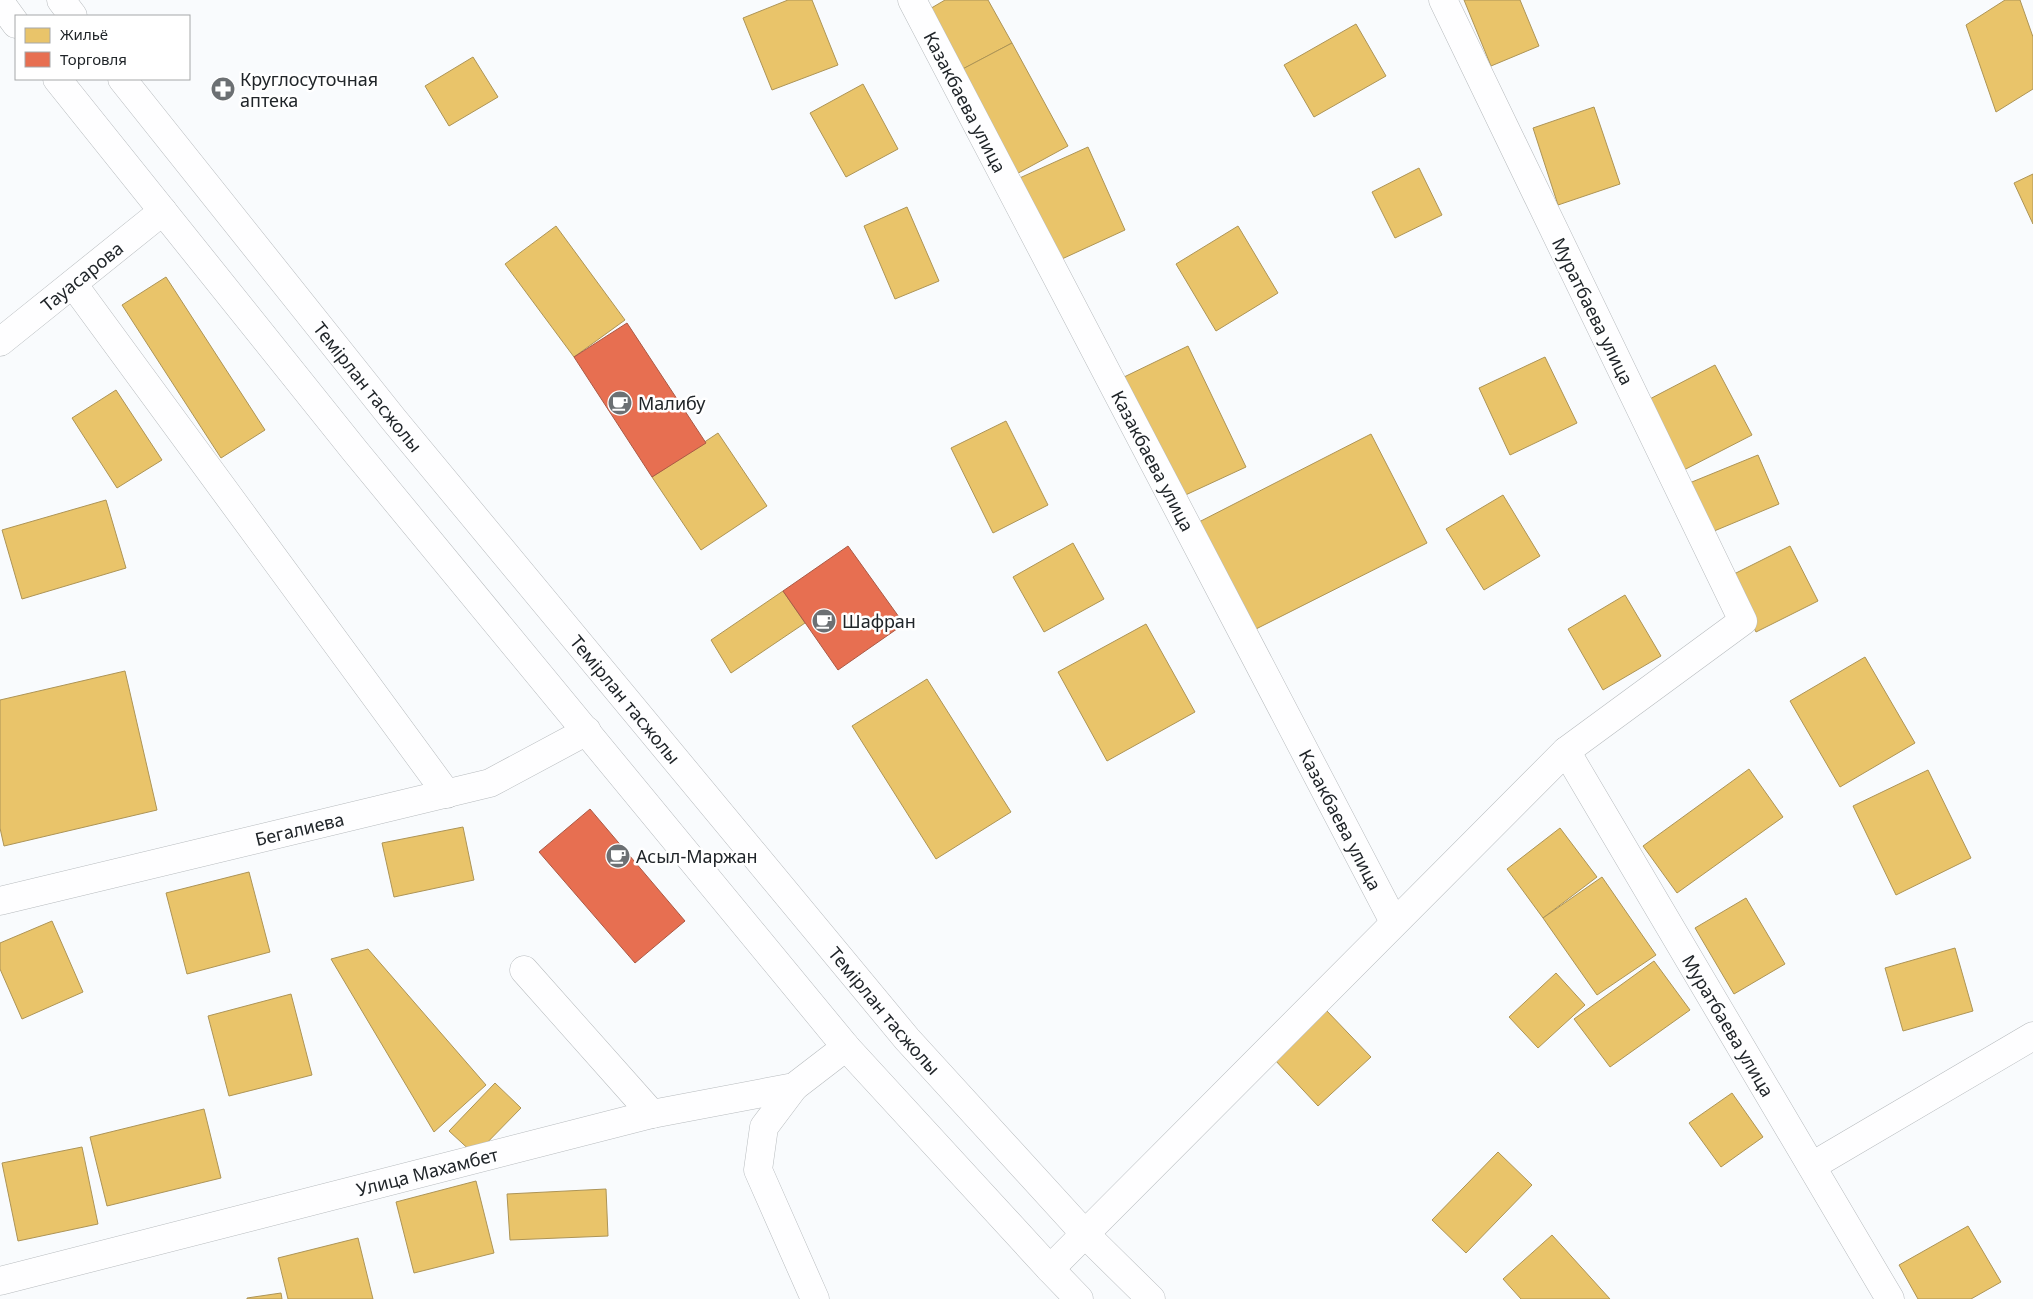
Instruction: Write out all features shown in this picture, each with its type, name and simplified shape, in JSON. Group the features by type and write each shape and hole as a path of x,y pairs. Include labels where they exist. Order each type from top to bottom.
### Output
{"street":[{"path":"61,0 73,15"},
{"name":"Казакбаева улица","path":"912,0 1394,922"},
{"name":"Муратбаева улица","path":"1443,0 1743,621 1566,751 1890,1299"},
{"path":"0,2 15,23"},
{"path":"59,80 355,451 846,1047 1079,1299"},
{"name":"Темірлан тасжолы","path":"123,80 394,420 894,1024 1086,1235 1151,1299"},
{"name":"Тауасарова","path":"0,342 163,211"},
{"path":"73,284 447,794"},
{"name":"Бегалиева","path":"0,901 490,783 587,731"},
{"path":"1050,1269 1086,1235 1394,922 1566,751"},
{"path":"524,970 652,1114"},
{"path":"1812,1166 2033,1036"},
{"name":"Улица Махамбет","path":"0,1281 652,1114 794,1087 846,1047"},
{"path":"794,1087 764,1127 758,1170 815,1299"}],"building: Жильё":[{"path":"788,0 812,0 838,65 772,90 743,18"},
{"path":"945,0 988,0 1012,43 961,70 928,10"},
{"path":"1464,0 1520,0 1539,46 1491,66"},
{"path":"2005,0 2020,0 2033,37 2033,89 1996,112 1966,25"},
{"path":"1356,24 1386,76 1314,117 1284,65"},
{"path":"1012,43 1068,146 1011,177 955,73"},
{"path":"473,57 498,97 449,126 425,86"},
{"path":"863,84 898,149 846,177 810,113"},
{"path":"1594,107 1620,184 1558,205 1533,128"},
{"path":"1088,147 1125,230 1051,264 1013,181"},
{"path":"1419,168 1442,215 1395,238 1372,192"},
{"path":"2033,174 2033,224 2014,183"},
{"path":"907,207 939,281 895,299 864,226"},
{"path":"556,226 625,320 574,357 505,264"},
{"path":"1238,226 1278,293 1216,331 1176,264"},
{"path":"166,277 265,430 221,458 122,305"},
{"path":"1188,346 1246,467 1179,498 1122,378"},
{"path":"1545,357 1577,423 1510,455 1479,388"},
{"path":"1715,365 1752,435 1680,472 1644,402"},
{"path":"116,390 162,460 117,488 72,418"},
{"path":"1006,421 1048,505 993,533 951,448"},
{"path":"718,433 767,506 701,550 652,477"},
{"path":"1371,434 1427,543 1250,632 1195,524"},
{"path":"1758,455 1779,504 1707,534 1687,484"},
{"path":"1503,495 1540,556 1484,590 1446,529"},
{"path":"106,500 126,568 22,599 2,530"},
{"path":"1073,543 1104,599 1044,632 1013,577"},
{"path":"1790,546 1818,601 1756,632 1728,577"},
{"path":"783,591 805,623 731,673 711,640"},
{"path":"1625,595 1661,656 1603,690 1568,629"},
{"path":"1146,624 1195,712 1107,761 1058,672"},
{"path":"1865,657 1915,743 1840,787 1790,701"},
{"path":"125,671 157,810 4,846 0,828 0,700"},
{"path":"927,679 1011,812 936,859 852,726"},
{"path":"1749,769 1783,817 1677,893 1643,846"},
{"path":"1928,770 1971,858 1896,895 1853,806"},
{"path":"463,827 474,880 394,897 382,843"},
{"path":"1560,828 1597,877 1543,918 1507,869"},
{"path":"249,872 270,952 187,974 166,893"},
{"path":"1602,877 1656,955 1597,995 1543,918"},
{"path":"1746,898 1785,964 1734,994 1695,928"},
{"path":"52,921 83,992 22,1019 0,969 0,943"},
{"path":"1955,948 1973,1011 1903,1031 1885,968"},
{"path":"368,949 486,1085 434,1132 331,959"},
{"path":"1654,961 1690,1010 1610,1067 1574,1019"},
{"path":"1556,973 1585,1005 1538,1048 1509,1017"},
{"path":"291,994 312,1075 229,1096 208,1016"},
{"path":"1326,1010 1371,1057 1318,1106 1274,1059"},
{"path":"495,1083 521,1108 475,1155 449,1131"},
{"path":"1732,1093 1763,1137 1721,1167 1689,1123"},
{"path":"204,1109 221,1178 107,1206 90,1137"},
{"path":"82,1147 98,1224 18,1241 2,1163"},
{"path":"1498,1152 1532,1185 1466,1253 1432,1220"},
{"path":"476,1181 494,1253 414,1273 396,1202"},
{"path":"606,1189 608,1236 510,1240 507,1194"},
{"path":"1968,1226 2001,1282 1971,1299 1918,1299 1899,1265"},
{"path":"1552,1235 1610,1299 1521,1299 1503,1279"},
{"path":"358,1238 373,1299 288,1299 278,1258"},
{"path":"281,1293 282,1299 247,1299 247,1298"}],"building: Торговля":[{"path":"627,323 706,443 652,477 574,357"},
{"path":"848,546 904,624 838,670 783,591"},
{"path":"590,809 685,921 635,963 539,852"}],"place":[{"name":"Круглосуточная аптека","path":"223,89"},
{"name":"Малибу","path":"620,403"},
{"name":"Шафран","path":"824,621"},
{"name":"Асыл-Маржан","path":"618,856"}]}
